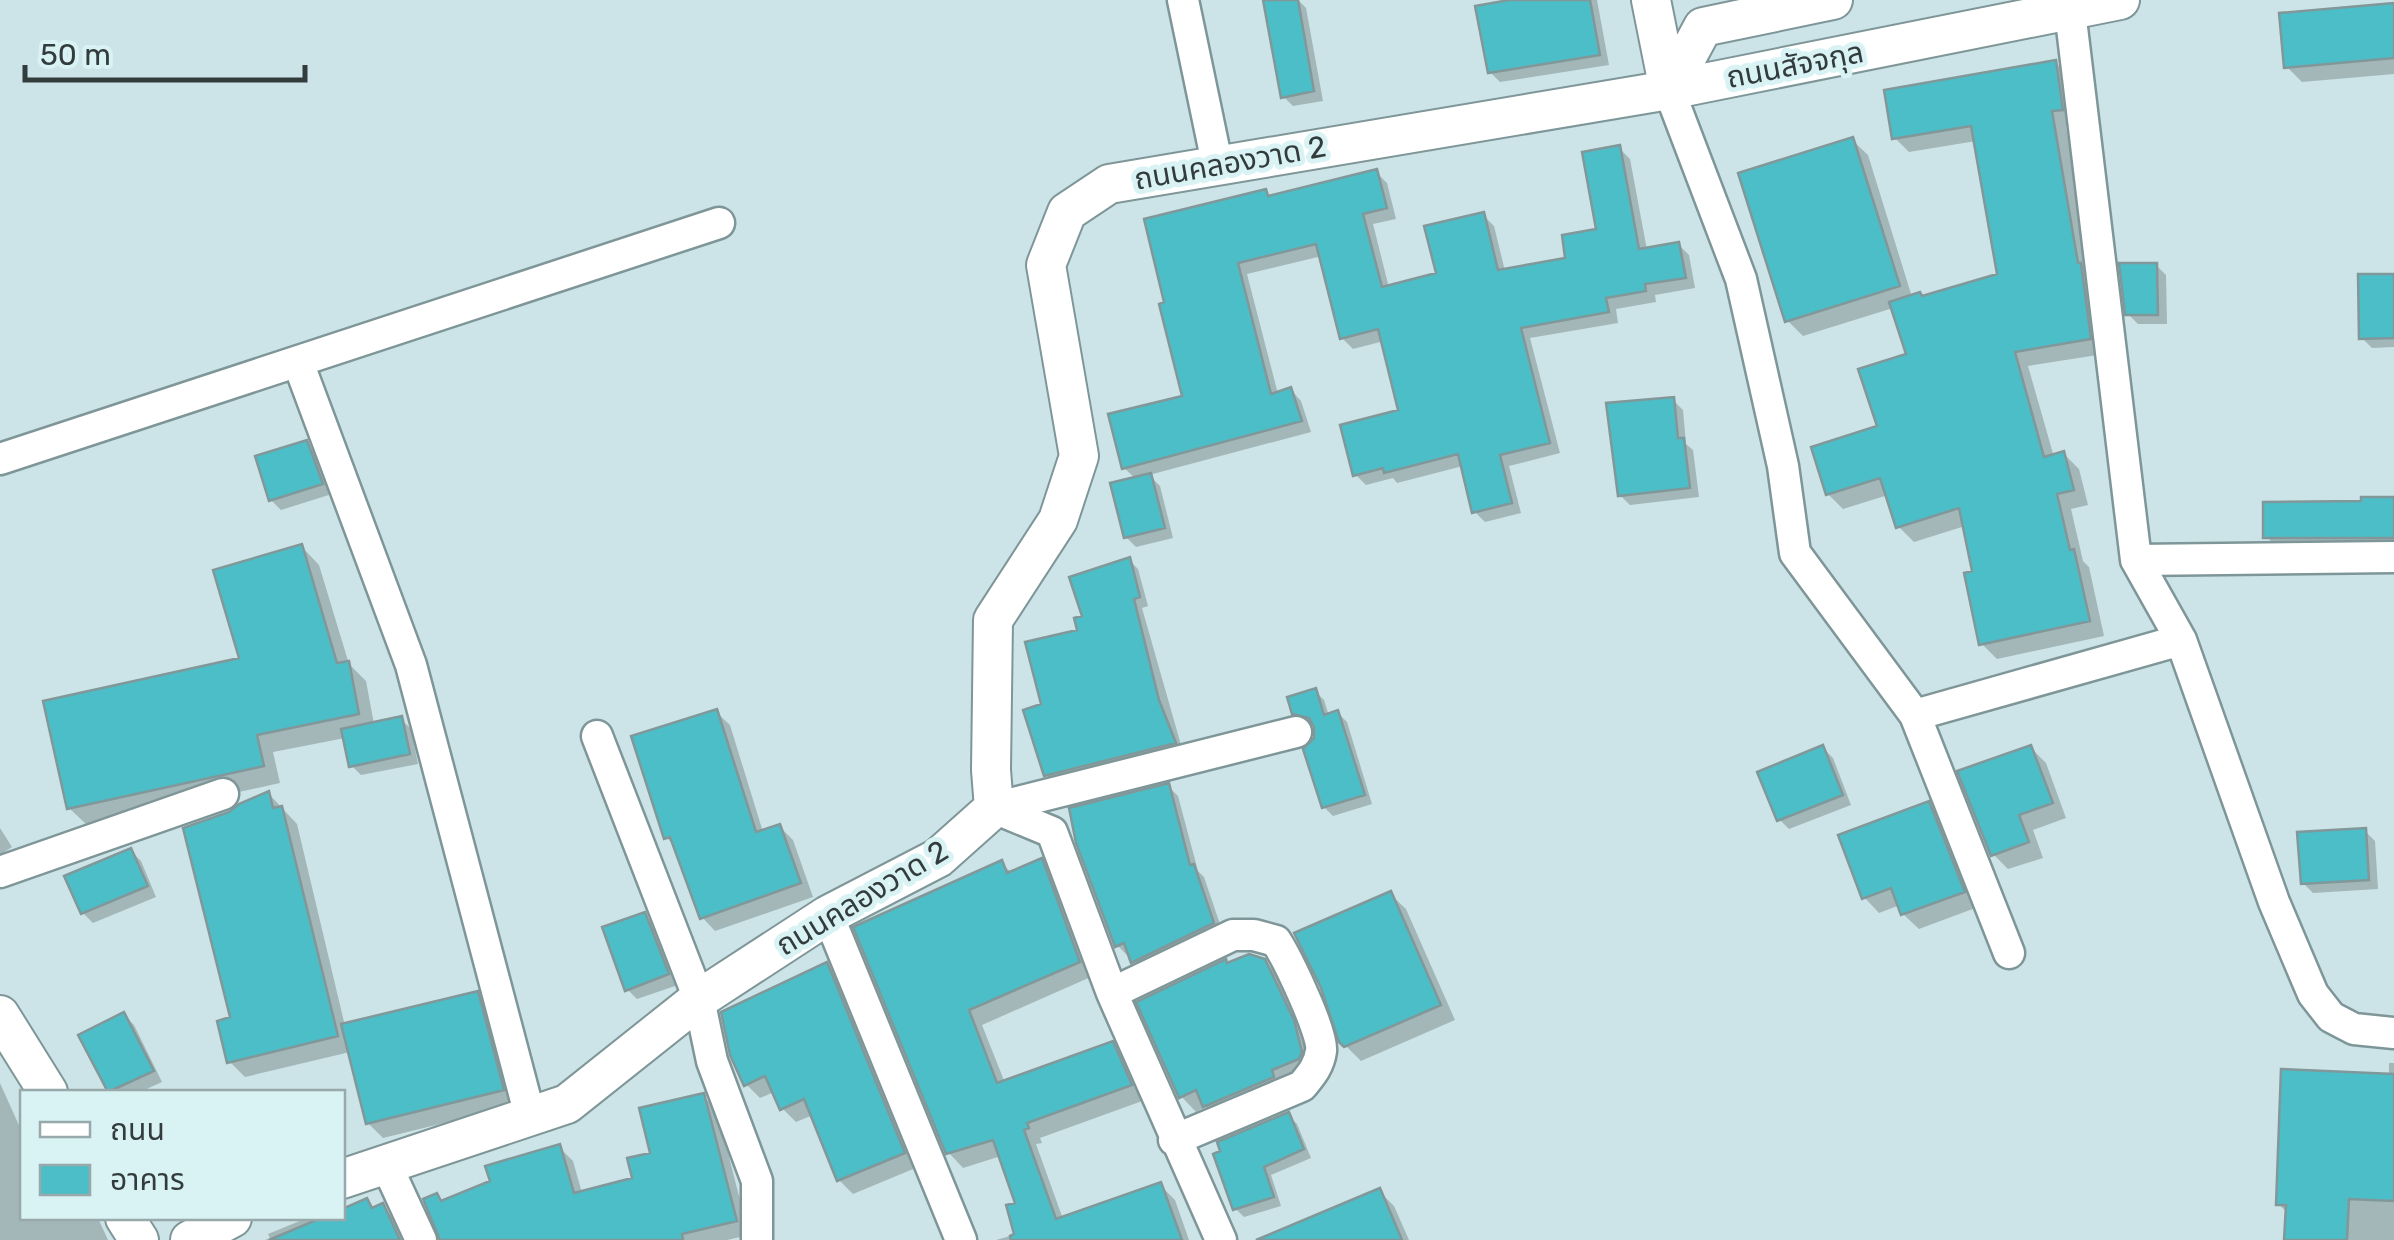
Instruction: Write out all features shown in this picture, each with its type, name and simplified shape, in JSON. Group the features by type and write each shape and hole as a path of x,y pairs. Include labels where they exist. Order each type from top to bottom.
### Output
{"street":[{"path":"1184,0 1218,163"},
{"path":"1650,0 1670,90 1741,279 1783,466 1795,553 1915,715 2008,953"},
{"name":"ถนนสัจจกุล","path":"1670,90 1704,27 1833,0"},
{"name":"ถนนสัจจกุล","path":"1670,90 2120,0"},
{"path":"2070,11 2136,560 2181,640 2274,902 2313,994 2331,1017 2354,1029 2394,1033"},
{"name":"ถนนคลองวาด 2","path":"345,1178 567,1104 699,999 828,915 938,858 994,808 993,620 1058,520 1079,456 1046,265 1068,212 1109,184 1670,90"},
{"path":"0,459 719,223"},
{"path":"298,362 411,666 530,1116"},
{"path":"2136,560 2394,558"},
{"path":"1915,715 2181,640"},
{"path":"994,808 1296,732"},
{"path":"598,736 699,999 712,1061 757,1181 757,1240"},
{"path":"0,872 223,794"},
{"path":"994,808 1052,832 1112,993 1221,1240"},
{"path":"828,915 961,1240"},
{"path":"1112,993 1233,935 1276,941 1289,961 1323,1047 1316,1070 1302,1086 1174,1140"},
{"path":"0,1015 47,1090"},
{"path":"386,1164 421,1240"},
{"path":"190,1240 228,1220"}],"building":[{"path":"1263,0 1298,0 1314,91 1281,98"},
{"path":"1509,0 1590,0 1600,55 1488,73 1475,6"},
{"path":"2394,3 2394,58 2284,68 2279,13"},
{"path":"2056,60 2063,110 2052,111 2091,339 2015,352 2044,457 2064,451 2074,490 2057,494 2090,621 1979,645 1964,573 1972,571 1959,508 1896,528 1880,478 1826,495 1811,447 1877,426 1858,369 1906,354 1889,302 1997,274 1971,126 1892,139 1884,90"},
{"path":"1853,137 1900,286 1785,322 1738,173"},
{"path":"1620,145 1639,249 1679,242 1686,278 1645,284 1646,291 1606,298 1609,312 1521,328 1550,443 1500,455 1512,503 1472,513 1458,454 1384,473 1383,468 1353,476 1340,425 1398,410 1378,329 1340,339 1316,244 1238,263 1271,394 1291,387 1302,421 1122,469 1108,414 1182,396 1159,304 1164,302 1144,219 1266,189 1268,196 1377,169 1387,208 1363,214 1382,287 1436,273 1424,226 1484,212 1498,270 1565,258 1562,235 1596,229 1582,152"},
{"path":"2119,263 2157,263 2158,315 2125,315"},
{"path":"2358,274 2394,274 2394,338 2359,339"},
{"path":"1674,397 1678,438 1684,438 1690,488 1618,496 1606,403"},
{"path":"307,440 323,484 269,501 255,456"},
{"path":"1151,473 1165,528 1124,538 1110,483"},
{"path":"2361,497 2394,497 2394,538 2263,538 2263,502 2361,501"},
{"path":"302,544 337,663 349,661 359,714 257,735 264,766 67,809 43,701 239,658 213,570"},
{"path":"1130,557 1140,597 1134,599 1159,700 1176,743 1044,776 1023,710 1041,704 1025,642 1077,630 1074,618 1082,616 1069,577"},
{"path":"1316,688 1324,715 1338,710 1365,795 1322,808 1303,749 1314,738 1314,727 1309,718 1292,714 1287,697"},
{"path":"717,709 756,832 780,824 801,883 700,919 670,837 664,839 631,736"},
{"path":"402,716 410,754 349,767 341,729"},
{"path":"1823,745 1843,795 1777,821 1757,772"},
{"path":"2031,745 2053,803 2019,815 2029,842 1991,856 1957,771"},
{"path":"1169,783 1190,865 1194,864 1214,923 1131,963 1124,943 1115,947 1076,843 1069,808"},
{"path":"269,791 273,808 282,806 338,1036 227,1063 217,1021 230,1017 183,828 229,812"},
{"path":"1929,801 1965,892 1901,915 1891,888 1862,899 1838,835"},
{"path":"2366,828 2369,880 2301,884 2297,832"},
{"path":"131,848 148,886 81,914 64,876"},
{"path":"1042,858 1080,962 969,1010 997,1083 1113,1041 1132,1085 1027,1123 1029,1128 1024,1130 1056,1219 1161,1182 1182,1240 1011,1240 1014,1234 1006,1205 1015,1203 993,1140 946,1154 853,927 1002,860 1007,873"},
{"path":"1391,891 1441,1005 1344,1047 1294,933"},
{"path":"645,912 669,974 625,991 602,927"},
{"path":"1249,954 1265,959 1294,1020 1302,1052 1299,1059 1272,1070 1274,1077 1203,1107 1196,1090 1179,1098 1136,1002 1226,959 1227,963"},
{"path":"827,962 905,1153 837,1181 804,1099 780,1110 765,1076 744,1086 730,1055 721,1012"},
{"path":"478,991 504,1090 366,1124 341,1024"},
{"path":"124,1012 154,1071 107,1090 78,1035"},
{"path":"2281,1069 2394,1074 2394,1201 2349,1199 2347,1240 2284,1240 2286,1205 2276,1205"},
{"path":"704,1093 737,1221 682,1234 683,1240 440,1240 423,1199 437,1193 441,1201 490,1181 485,1166 560,1144 574,1193 632,1178 627,1158 650,1153 639,1108"},
{"path":"1289,1112 1304,1149 1264,1167 1274,1197 1233,1210 1213,1154 1220,1151 1217,1142"},
{"path":"1380,1188 1402,1240 1256,1240"},
{"path":"367,1198 372,1208 383,1203 400,1240 269,1240 316,1220 345,1220 345,1208"}]}
